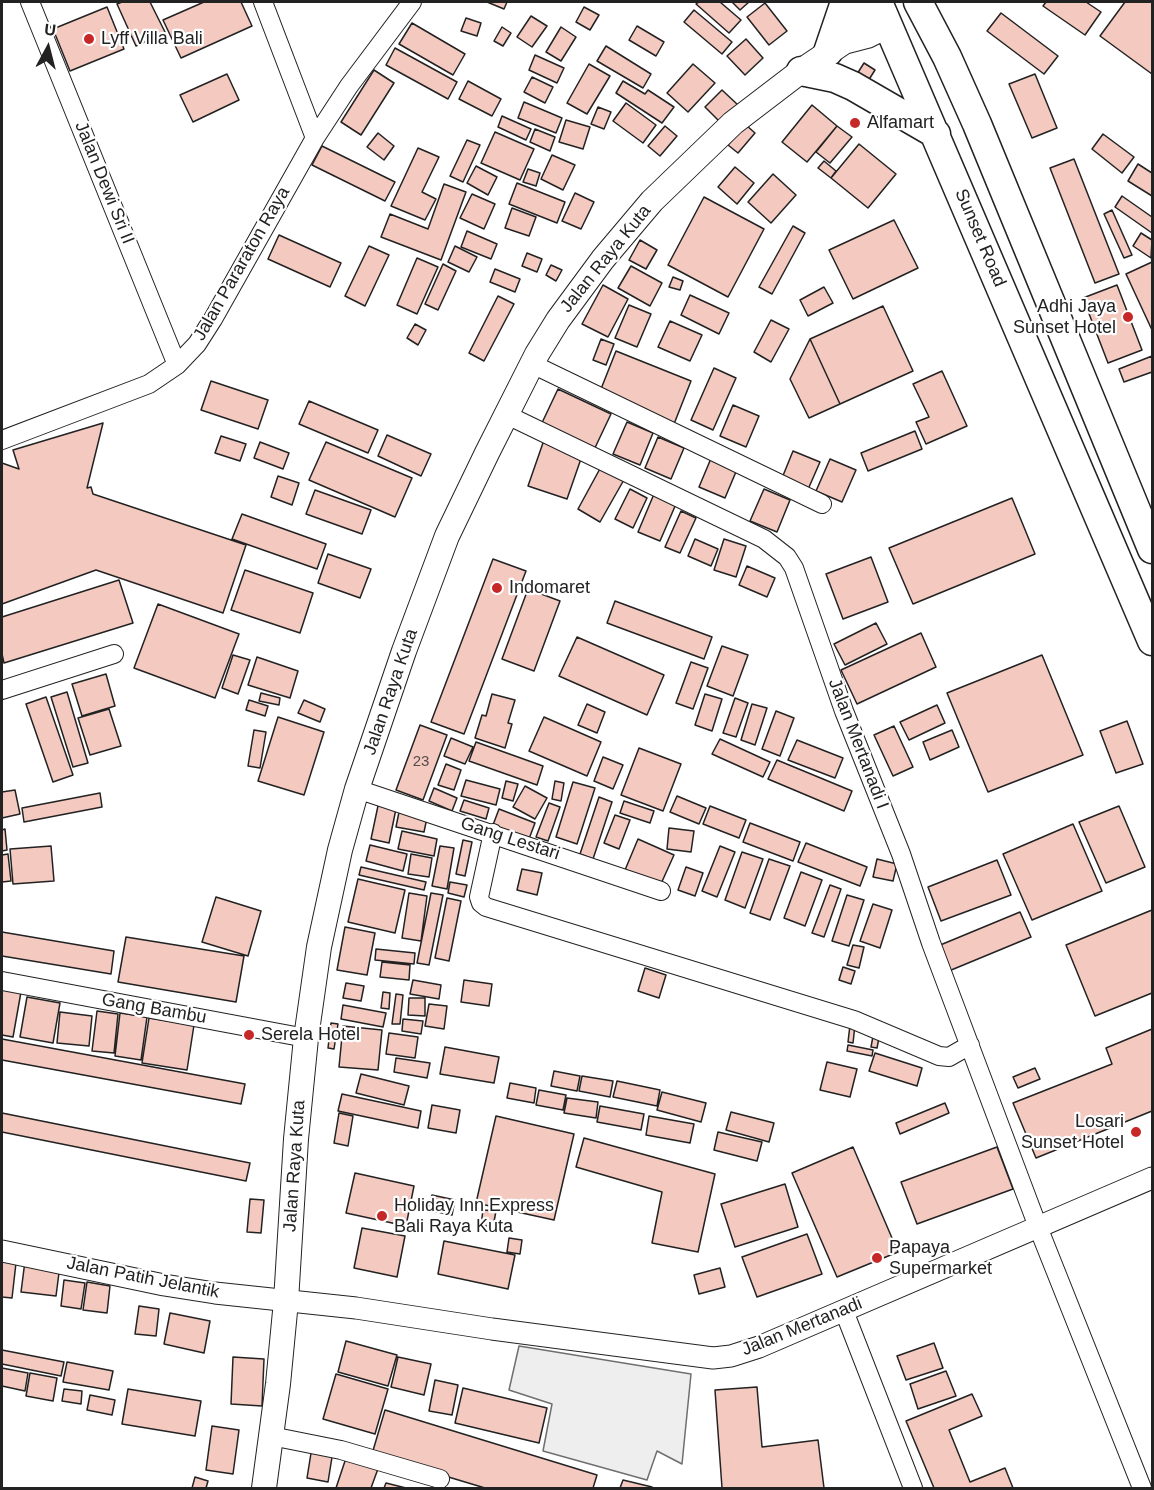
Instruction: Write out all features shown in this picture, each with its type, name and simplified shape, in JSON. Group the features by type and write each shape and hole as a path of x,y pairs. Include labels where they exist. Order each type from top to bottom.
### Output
{"highway":[{"path":"836,47 845,2"},
{"path":"882,8 920,2 977,124 1152,549"},
{"name":"Sunset Road","path":"882,8 1145,602 1152,641"},
{"path":"801,71 835,78 853,86 936,134"}],"main road":[{"name":"Jalan Raya Kuta","path":"264,1488 286,1301 296,1139 306,1038 319,947 340,850 357,789 404,651 447,536 532,364 558,320 580,289 652,201 733,123 836,47 858,18 882,8"}],"street":[{"name":"Jalan Dewi Sri II","path":"30,2 177,365"},
{"path":"263,2 315,138"},
{"name":"Jalan Pararaton Raya","path":"2,440 150,384 177,365 197,344 315,138 412,2"},
{"path":"532,364 822,504"},
{"name":"Jalan Mertanadi I","path":"507,415 764,539 787,557 794,568 844,711 901,854 931,943 1038,1227 1142,1488"},
{"path":"2,690 114,654"},
{"name":"Gang Lestari","path":"357,789 662,891"},
{"path":"493,833 479,897 481,903 486,907 854,1020 939,1056 949,1057 970,1045"},
{"name":"Gang Bambu","path":"2,981 306,1038"},
{"name":"Jalan Mertanadi","path":"286,1301 356,1308 713,1358 731,1356 759,1347 1152,1178"},
{"name":"Jalan Patih Jelantik","path":"2,1251 164,1285 286,1301"},
{"path":"844,1311 913,1488"},
{"path":"271,1436 341,1450 440,1479"}],"shaded area":[{"path":"519,1346 691,1374 682,1464 657,1451 647,1480 543,1451 552,1404 509,1390"}],"building":[{"path":"150,2 165,32 136,46 117,4"},
{"path":"204,2 241,2 252,26 181,58 163,20"},
{"path":"487,2 507,2 504,9"},
{"path":"720,2 741,20 729,33 696,4"},
{"path":"732,2 749,2 740,10"},
{"path":"1046,2 1086,2 1101,12 1085,35 1043,6"},
{"path":"1125,2 1152,2 1152,74 1100,36"},
{"path":"765,3 787,31 769,45 747,17"},
{"name":"Lyff Villa Bali","path":"107,7 124,49 70,71 53,29"},
{"path":"584,7 599,15 590,30 576,22"},
{"path":"694,10 732,42 722,54 684,22"},
{"path":"1001,13 1058,56 1044,74 987,31"},
{"path":"531,16 547,26 532,47 517,37"},
{"path":"466,18 481,23 477,36 461,31"},
{"path":"412,23 465,54 453,75 399,44"},
{"path":"637,26 664,42 656,56 629,40"},
{"path":"502,27 511,33 503,46 494,41"},
{"path":"561,27 576,37 561,61 546,52"},
{"path":"746,39 763,58 745,75 727,56"},
{"path":"606,46 651,74 643,88 597,61"},
{"path":"395,48 457,82 448,99 386,65"},
{"path":"535,55 564,68 557,83 529,70"},
{"path":"864,63 875,70 863,89 852,82"},
{"path":"589,64 610,76 587,114 567,103"},
{"path":"693,64 715,83 688,112 667,93"},
{"path":"374,70 394,83 361,135 341,122"},
{"path":"227,74 239,100 193,122 180,95"},
{"path":"1035,74 1057,128 1032,138 1009,84"},
{"path":"532,77 553,87 545,103 524,92"},
{"path":"468,81 501,99 492,116 459,99"},
{"path":"623,81 645,94 648,90 674,107 662,123 616,93"},
{"path":"722,90 738,105 721,123 705,107"},
{"path":"524,102 562,118 556,133 518,118"},
{"path":"626,103 656,125 643,143 613,121"},
{"path":"812,105 837,126 807,162 782,142"},
{"path":"598,107 611,112 604,129 591,124"},
{"path":"502,116 531,129 526,140 498,127"},
{"path":"566,120 590,127 583,149 559,142"},
{"path":"746,125 755,133 738,153 728,145"},
{"path":"665,126 677,136 660,156 648,146"},
{"path":"837,126 852,137 830,163 816,152"},
{"path":"535,129 555,137 550,151 530,142"},
{"path":"495,132 534,149 520,180 481,163"},
{"path":"378,133 394,146 384,160 367,147"},
{"path":"1103,134 1134,157 1122,173 1092,149"},
{"path":"467,140 480,145 463,182 450,176"},
{"path":"859,144 896,174 868,208 831,178"},
{"path":"322,146 395,182 385,201 312,165"},
{"path":"418,148 439,157 422,192 436,199 425,220 391,206"},
{"path":"552,155 575,165 563,190 541,179"},
{"path":"1074,159 1119,274 1095,283 1050,168"},
{"path":"824,161 836,171 831,178 818,168"},
{"path":"1138,164 1152,173 1152,196 1128,181"},
{"path":"476,166 497,177 488,195 467,183"},
{"path":"735,167 754,183 737,204 718,187"},
{"path":"528,169 540,173 536,186 523,182"},
{"path":"773,174 796,195 771,223 748,202"},
{"path":"517,183 565,202 557,223 509,204"},
{"path":"444,184 466,192 441,260 381,237 390,214 428,229"},
{"path":"575,193 594,202 581,229 562,221"},
{"path":"472,194 495,204 484,229 460,218"},
{"path":"1122,196 1152,217 1152,233 1115,207"},
{"path":"704,197 764,229 728,297 668,265"},
{"path":"512,208 536,217 529,236 505,228"},
{"path":"1112,210 1132,255 1124,258 1104,214"},
{"path":"894,220 918,268 853,299 829,250"},
{"path":"793,226 805,233 772,294 759,287"},
{"path":"467,231 497,244 491,259 461,247"},
{"path":"1141,233 1152,240 1151,258 1133,246"},
{"path":"279,235 341,263 330,287 268,259"},
{"path":"640,240 657,250 646,269 629,260"},
{"path":"369,246 389,255 365,306 345,296"},
{"path":"455,246 477,257 469,272 448,262"},
{"path":"527,253 542,259 537,272 522,266"},
{"path":"417,258 438,267 417,314 397,305"},
{"path":"1152,262 1152,330 1126,274"},
{"path":"443,264 456,271 438,310 425,304"},
{"path":"551,265 562,270 556,281 546,275"},
{"path":"631,266 662,283 650,306 618,288"},
{"path":"495,269 520,279 515,292 490,282"},
{"path":"673,277 683,281 680,290 669,287"},
{"path":"603,285 628,299 608,337 582,324"},
{"path":"1117,285 1142,350 1108,363 1083,298"},
{"path":"824,287 833,303 808,316 800,300"},
{"path":"690,295 729,313 719,334 681,315"},
{"path":"498,296 514,304 484,361 469,353"},
{"path":"629,305 651,314 637,347 615,338"},
{"path":"883,306 913,371 840,404 810,339"},
{"path":"771,320 789,329 771,362 754,352"},
{"path":"670,321 702,335 690,361 658,347"},
{"path":"415,324 426,330 418,345 407,338"},
{"path":"601,339 614,344 606,365 593,360"},
{"path":"810,339 840,404 809,418 790,379"},
{"path":"616,351 691,381 674,424 599,394"},
{"path":"1152,356 1152,372 1124,382 1119,369"},
{"path":"714,368 736,378 713,430 691,420"},
{"path":"942,371 967,426 926,444 916,422 929,417 913,384"},
{"path":"211,381 268,400 258,429 201,410"},
{"path":"558,389 611,414 593,452 540,427"},
{"path":"309,401 378,430 368,453 299,424"},
{"path":"733,405 759,416 746,447 720,436"},
{"path":"627,422 653,433 640,465 613,454"},
{"path":"103,423 87,488 91,487 93,494 246,545 223,613 96,570 2,604 2,463 19,469 13,450"},
{"path":"915,431 922,449 868,471 861,453"},
{"path":"387,435 431,454 421,476 378,456"},
{"path":"221,436 246,444 240,461 215,453"},
{"path":"658,437 684,448 671,479 645,468"},
{"path":"544,440 583,453 567,499 528,486"},
{"path":"260,442 289,453 283,469 254,458"},
{"path":"326,442 412,478 395,517 309,480"},
{"path":"793,451 820,462 806,494 780,483"},
{"path":"712,456 738,467 725,498 699,487"},
{"path":"830,459 856,470 842,502 816,491"},
{"path":"602,465 625,478 600,522 578,509"},
{"path":"278,476 299,483 292,505 271,497"},
{"path":"630,489 647,498 633,528 615,519"},
{"path":"764,489 790,500 777,532 750,521"},
{"path":"315,490 371,510 362,534 306,514"},
{"path":"654,494 676,504 660,541 638,532"},
{"path":"1012,498 1035,554 913,604 889,548"},
{"path":"681,511 696,518 680,553 665,547"},
{"path":"242,514 326,544 317,569 232,539"},
{"path":"695,539 718,549 711,566 688,556"},
{"path":"724,539 746,546 736,577 714,570"},
{"path":"328,554 371,569 360,598 318,583"},
{"path":"871,557 888,602 843,619 826,574"},
{"path":"493,559 526,571 464,734 431,722"},
{"path":"747,566 775,578 767,597 739,585"},
{"path":"245,570 313,593 300,633 231,610"},
{"path":"119,580 133,623 4,663 2,617"},
{"path":"528,589 560,601 534,671 502,659"},
{"path":"615,601 712,637 704,659 607,623"},
{"path":"158,604 239,634 215,698 134,668"},
{"path":"876,623 887,644 845,665 834,644"},
{"path":"921,633 936,667 857,704 841,670"},
{"path":"577,637 664,675 647,715 559,676"},
{"path":"722,646 748,655 733,696 707,686"},
{"path":"233,655 250,660 238,694 222,688"},
{"path":"1042,655 1083,755 988,792 947,693"},
{"path":"257,657 298,671 290,698 248,685"},
{"path":"691,662 708,668 693,709 676,703"},
{"path":"106,674 115,706 82,716 72,684"},
{"path":"67,692 88,763 73,767 51,697"},
{"path":"261,693 280,698 279,705 259,701"},
{"path":"492,694 515,700 508,723 512,724 505,748 475,738 482,715 486,716"},
{"path":"705,694 722,699 712,731 695,725"},
{"path":"46,697 73,775 53,782 26,704"},
{"path":"735,698 748,703 736,737 723,733"},
{"path":"249,700 268,706 265,716 246,710"},
{"path":"304,700 325,709 320,722 298,713"},
{"path":"587,704 605,712 597,733 578,725"},
{"path":"752,704 767,708 755,745 741,740"},
{"path":"937,705 945,723 909,740 900,722"},
{"path":"109,709 121,746 90,755 78,718"},
{"path":"776,711 794,718 780,756 762,749"},
{"path":"278,717 324,732 304,795 258,781"},
{"path":"544,717 601,742 587,776 529,751"},
{"path":"1127,721 1143,764 1116,773 1100,731"},
{"path":"420,725 447,735 423,800 396,790"},
{"path":"894,726 913,767 893,776 874,735"},
{"path":"254,730 266,732 260,768 248,766"},
{"path":"952,730 959,747 930,760 923,742"},
{"path":"451,738 473,747 465,764 444,756"},
{"path":"720,739 770,762 763,777 712,754"},
{"path":"797,740 843,758 835,778 788,760"},
{"path":"476,742 543,766 537,785 469,761"},
{"path":"639,748 681,764 663,811 621,795"},
{"path":"603,757 623,765 613,789 594,781"},
{"path":"777,760 852,791 844,811 768,779"},
{"path":"446,764 461,770 454,790 438,785"},
{"path":"466,780 500,789 496,805 461,796"},
{"path":"506,781 518,784 513,801 502,798"},
{"path":"555,781 564,783 561,801 552,799"},
{"path":"573,782 595,788 577,844 556,837"},
{"path":"525,786 547,798 535,819 513,807"},
{"path":"434,788 457,798 452,811 429,801"},
{"path":"15,790 20,814 2,818 2,792"},
{"path":"100,793 102,807 24,822 22,808"},
{"path":"677,796 706,808 699,824 670,812"},
{"path":"599,797 612,802 593,859 580,854"},
{"path":"464,800 489,808 486,819 460,811"},
{"path":"379,801 397,804 389,843 371,839"},
{"path":"624,801 654,811 650,823 620,813"},
{"path":"549,803 560,807 548,841 536,837"},
{"path":"710,806 746,820 739,838 703,824"},
{"path":"1119,806 1145,867 1106,883 1079,822"},
{"path":"400,807 428,813 424,832 396,827"},
{"path":"499,809 535,823 529,839 493,825"},
{"path":"615,815 630,820 619,849 604,843"},
{"path":"750,823 800,842 793,861 743,842"},
{"path":"1073,824 1102,891 1032,920 1003,854"},
{"path":"669,828 694,831 691,852 667,849"},
{"path":"5,829 7,850 2,851 2,830"},
{"path":"402,831 437,839 434,856 398,849"},
{"path":"638,839 674,855 660,886 625,870"},
{"path":"463,840 472,842 465,876 456,874"},
{"path":"806,843 867,867 860,886 798,862"},
{"path":"370,845 407,854 403,871 366,861"},
{"path":"51,846 54,881 13,884 10,849"},
{"path":"440,846 454,848 447,889 432,886"},
{"path":"720,846 735,852 717,897 702,891"},
{"path":"742,852 763,859 745,908 725,900"},
{"path":"8,854 11,881 2,882 2,855"},
{"path":"411,854 432,858 429,877 408,874"},
{"path":"769,859 790,866 770,920 750,913"},
{"path":"877,859 897,864 893,881 873,877"},
{"path":"997,860 1011,895 941,921 928,887"},
{"path":"361,867 426,882 424,890 359,875"},
{"path":"686,867 703,873 695,896 678,890"},
{"path":"522,869 542,873 537,895 517,890"},
{"path":"801,872 822,880 805,926 784,918"},
{"path":"358,879 405,890 395,933 348,922"},
{"path":"450,882 467,885 464,897 448,893"},
{"path":"830,885 841,889 824,937 812,933"},
{"path":"409,893 427,896 421,941 402,938"},
{"path":"431,893 443,895 429,965 417,963"},
{"path":"847,895 864,900 849,946 832,941"},
{"path":"216,897 261,911 248,956 202,942"},
{"path":"447,898 461,901 449,961 435,958"},
{"path":"873,904 892,910 880,948 860,941"},
{"path":"1152,910 1152,993 1095,1016 1066,945"},
{"path":"1020,912 1031,937 944,973 933,948"},
{"path":"345,927 375,933 367,975 337,970"},
{"path":"2,932 114,951 111,974 2,956"},
{"path":"126,937 244,956 236,1002 118,982"},
{"path":"853,945 864,947 859,968 847,965"},
{"path":"376,949 415,953 414,964 375,960"},
{"path":"382,962 410,965 409,980 380,977"},
{"path":"843,967 855,971 851,984 839,980"},
{"path":"645,968 666,975 659,998 638,991"},
{"path":"413,980 441,985 439,999 410,994"},
{"path":"464,980 492,984 489,1006 461,1002"},
{"path":"346,983 364,986 361,1001 343,998"},
{"path":"2,988 21,992 13,1037 2,1035"},
{"path":"383,992 390,993 389,1009 381,1008"},
{"path":"396,994 403,995 400,1024 392,1024"},
{"path":"27,997 60,1003 53,1043 20,1037"},
{"path":"409,998 425,998 425,1016 408,1015"},
{"path":"429,1004 447,1006 444,1029 425,1026"},
{"path":"343,1005 386,1013 383,1027 341,1019"},
{"path":"97,1011 118,1014 114,1053 92,1051"},
{"path":"60,1012 92,1016 89,1046 57,1043"},
{"path":"120,1013 147,1017 141,1060 115,1056"},
{"path":"149,1018 194,1025 187,1070 142,1063"},
{"path":"403,1019 423,1021 421,1034 402,1031"},
{"path":"331,1023 338,1024 334,1049 328,1048"},
{"path":"850,1025 855,1025 853,1043 848,1042"},
{"path":"343,1026 382,1030 378,1070 339,1067"},
{"path":"1152,1029 1152,1111 1036,1158 1013,1103 1112,1064 1106,1048"},
{"path":"874,1031 880,1033 877,1048 871,1047"},
{"path":"389,1033 418,1037 415,1058 386,1054"},
{"path":"2,1039 245,1084 241,1104 2,1060"},
{"path":"848,1045 873,1050 872,1056 847,1051"},
{"path":"445,1047 499,1057 494,1083 440,1074"},
{"path":"875,1053 922,1068 917,1086 869,1071"},
{"path":"396,1058 430,1063 427,1078 394,1072"},
{"path":"827,1062 857,1069 850,1097 820,1090"},
{"path":"1035,1068 1040,1079 1018,1088 1013,1077"},
{"path":"554,1071 580,1076 577,1091 551,1086"},
{"path":"361,1074 409,1086 404,1105 356,1093"},
{"path":"582,1076 613,1081 610,1097 579,1091"},
{"path":"617,1081 660,1090 657,1106 613,1097"},
{"path":"510,1083 536,1088 534,1103 507,1098"},
{"path":"539,1090 566,1095 563,1110 536,1105"},
{"path":"662,1092 706,1103 701,1122 657,1110"},
{"path":"342,1094 421,1111 418,1128 338,1111"},
{"path":"567,1098 598,1102 596,1118 564,1113"},
{"path":"945,1103 949,1113 900,1134 896,1123"},
{"path":"432,1105 460,1110 456,1133 428,1128"},
{"path":"600,1106 644,1114 641,1130 597,1122"},
{"path":"731,1112 774,1123 769,1142 726,1130"},
{"path":"2,1113 250,1163 246,1181 2,1132"},
{"path":"339,1113 353,1116 348,1146 334,1143"},
{"path":"496,1116 574,1134 554,1220 476,1203"},
{"path":"649,1116 694,1124 690,1143 646,1135"},
{"path":"718,1132 762,1142 757,1161 714,1150"},
{"path":"584,1138 715,1174 698,1252 652,1243 662,1192 576,1167"},
{"path":"853,1147 898,1252 837,1277 792,1173"},
{"path":"997,1147 1013,1189 917,1224 901,1182"},
{"path":"355,1173 414,1186 406,1226 346,1213"},
{"path":"785,1184 798,1227 735,1247 721,1204"},
{"path":"432,1195 455,1200 452,1215 428,1210"},
{"path":"250,1199 264,1200 261,1233 247,1232"},
{"path":"483,1210 496,1211 493,1227 481,1225"},
{"path":"362,1228 405,1236 397,1277 354,1268"},
{"path":"807,1234 822,1274 757,1297 742,1257"},
{"path":"509,1238 522,1240 520,1254 507,1252"},
{"path":"444,1241 515,1255 508,1289 438,1274"},
{"path":"2,1261 16,1263 12,1298 2,1297"},
{"path":"25,1261 60,1265 56,1296 21,1292"},
{"path":"720,1268 725,1287 699,1294 694,1275"},
{"path":"64,1280 85,1283 81,1309 61,1306"},
{"path":"87,1282 110,1286 107,1313 83,1310"},
{"path":"139,1306 159,1309 156,1336 135,1334"},
{"path":"170,1313 210,1321 204,1353 164,1344"},
{"path":"346,1341 397,1355 388,1386 338,1372"},
{"path":"934,1343 943,1368 906,1380 897,1356"},
{"path":"2,1350 64,1362 61,1376 2,1364"},
{"path":"233,1357 264,1359 262,1406 231,1404"},
{"path":"398,1357 431,1364 424,1395 391,1387"},
{"path":"67,1362 113,1371 109,1390 63,1382"},
{"path":"2,1368 28,1373 25,1391 2,1386"},
{"path":"946,1371 956,1396 918,1409 910,1384"},
{"path":"30,1373 57,1378 53,1401 26,1396"},
{"path":"336,1374 388,1389 375,1434 323,1419"},
{"path":"435,1380 458,1385 452,1415 429,1411"},
{"path":"757,1387 762,1447 818,1440 824,1488 722,1488 715,1390"},
{"path":"463,1388 547,1408 539,1443 455,1423"},
{"path":"64,1389 82,1391 81,1404 62,1401"},
{"path":"128,1389 201,1401 195,1436 122,1424"},
{"path":"972,1394 982,1416 949,1430 970,1482 1005,1468 1013,1488 934,1488 906,1421"},
{"path":"90,1395 115,1400 112,1415 87,1410"},
{"path":"385,1410 597,1475 593,1488 485,1488 372,1454"},
{"path":"212,1426 239,1430 233,1474 206,1470"},
{"path":"312,1447 333,1451 328,1482 307,1478"},
{"path":"347,1455 379,1466 371,1488 336,1488"},
{"path":"195,1477 208,1481 206,1488 192,1488"},
{"path":"623,1480 652,1487 620,1488"},
{"path":"386,1483 406,1488 384,1488"}],"place":[{"name":"Lyff Villa Bali","path":"89,39"},
{"name":"Alfamart","path":"855,123"},
{"name":"Adhi Jaya Sunset Hotel","path":"1128,317"},
{"name":"Indomaret","path":"497,588"},
{"name":"Serela Hotel","path":"249,1035"},
{"name":"Losari Sunset Hotel","path":"1136,1132"},
{"name":"Holiday Inn Express Bali Raya Kuta","path":"382,1216"},
{"name":"Papaya Supermarket","path":"877,1258"}]}
